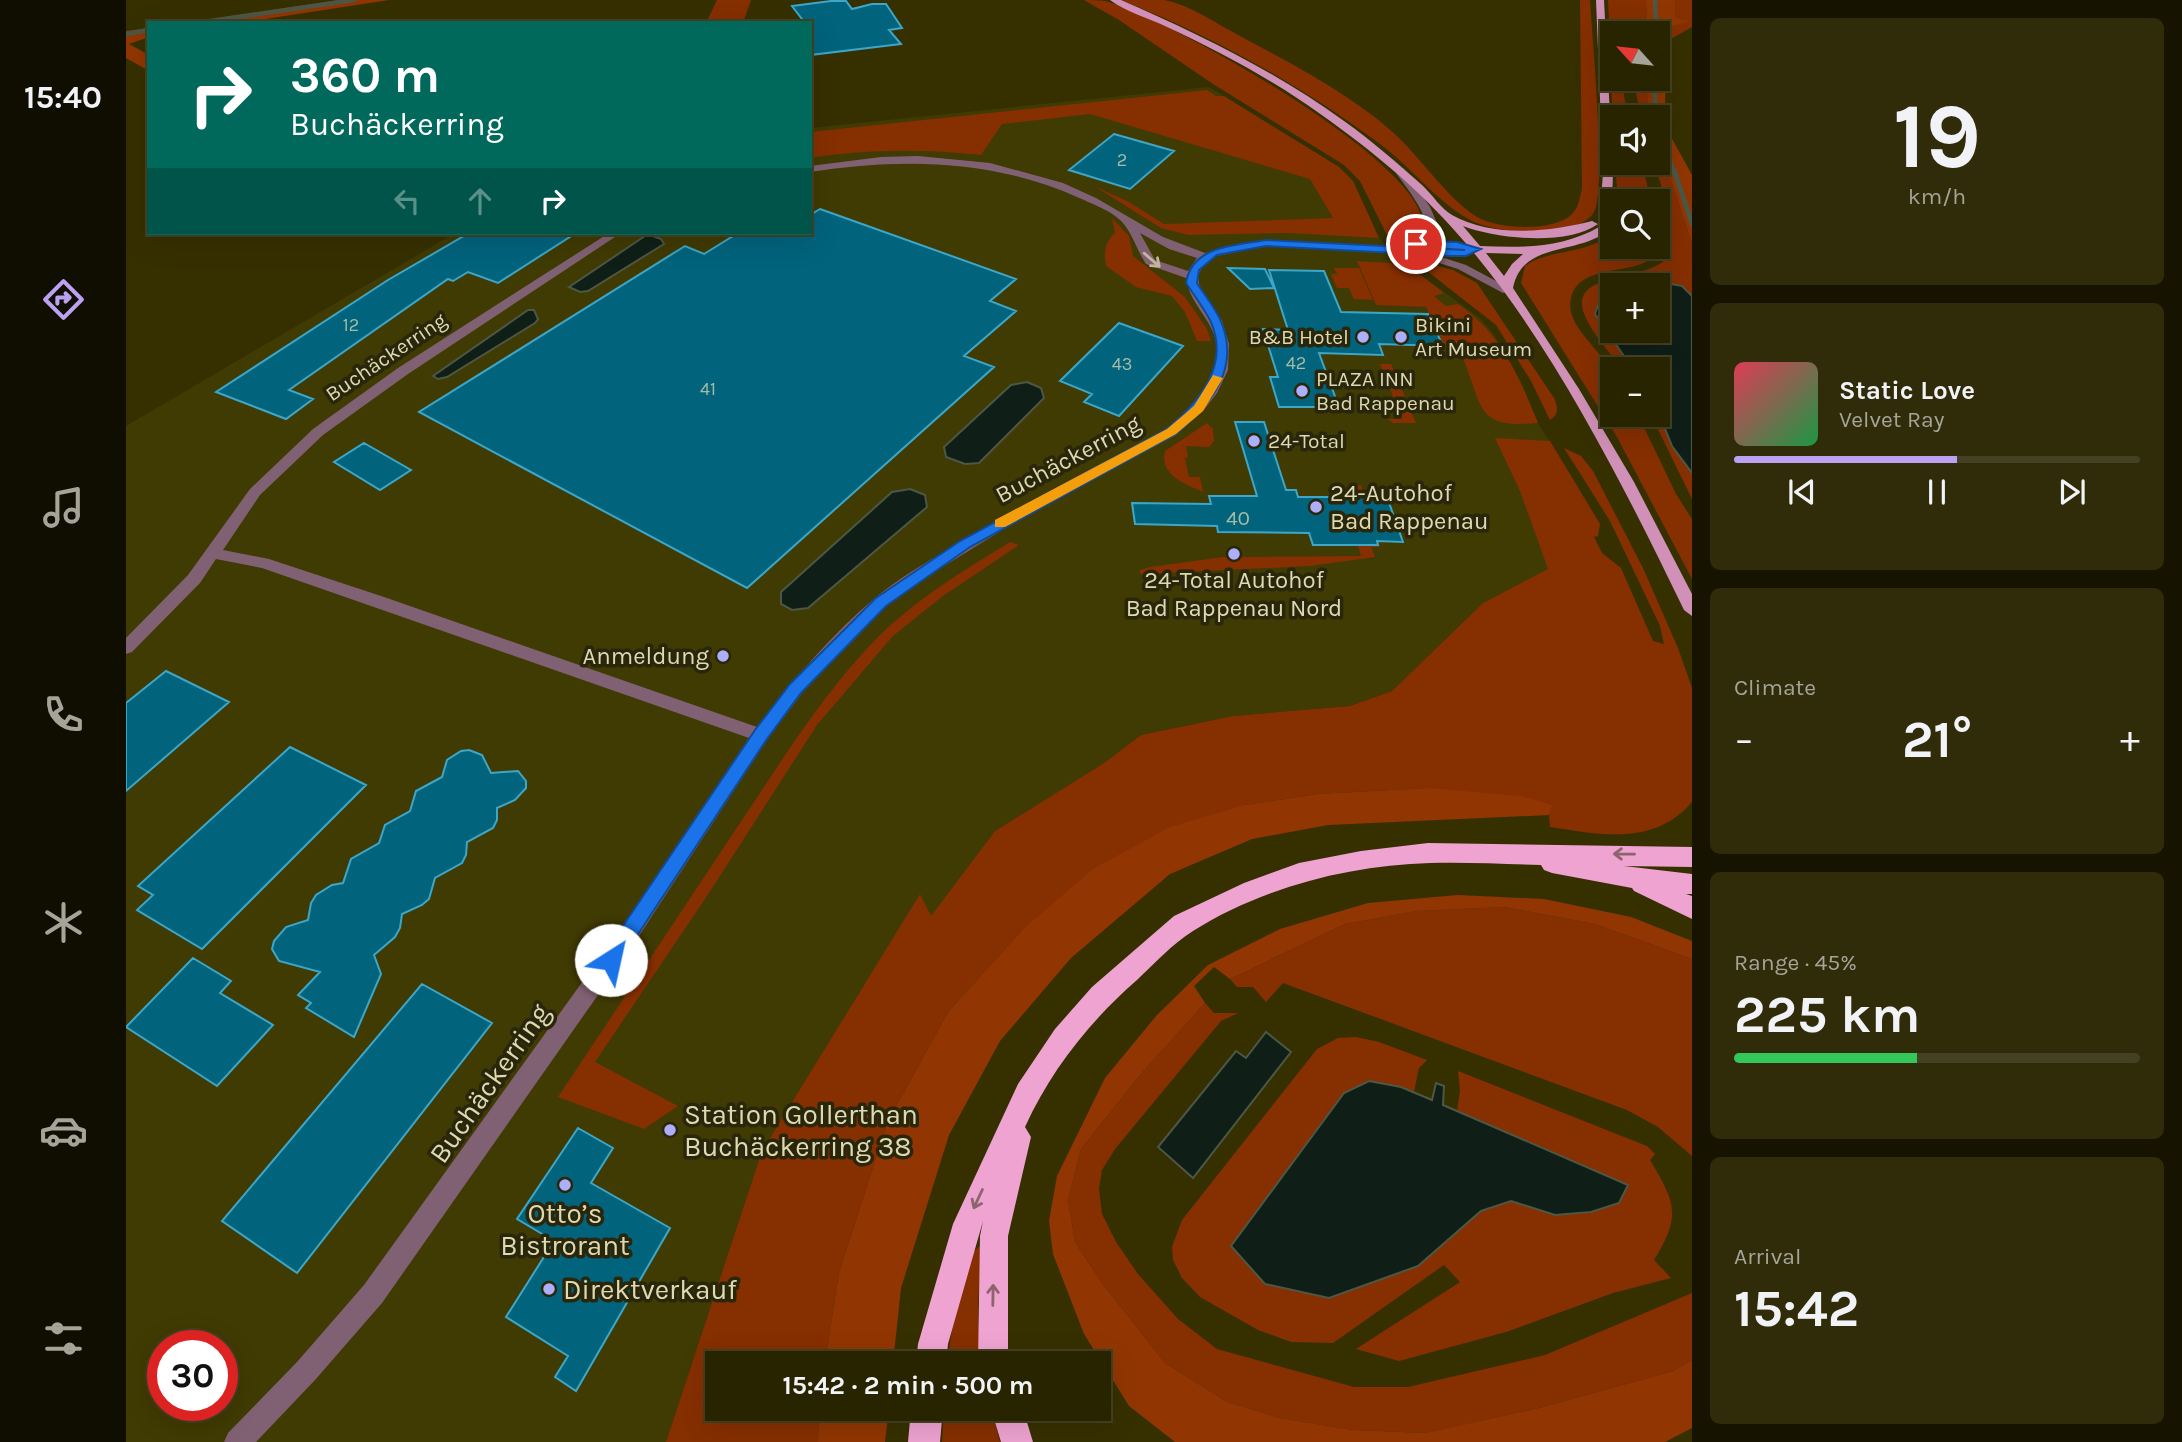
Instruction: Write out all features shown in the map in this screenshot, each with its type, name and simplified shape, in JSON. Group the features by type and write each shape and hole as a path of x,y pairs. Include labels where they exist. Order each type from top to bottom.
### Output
{"highway":[{"path":"932,1351 967,1224 1027,1093 1064,1038 1101,995 1183,924 1252,890 1299,873 1361,861 1428,853 1681,856 1692,843"},
{"path":"1504,853 1628,877 1692,884"},
{"path":"1628,877 1692,908"},
{"path":"993,1351 994,1236 1027,1093"},
{"path":"924,1442 926,1421"},
{"path":"1011,1421 1017,1442"}],"main road":[{"path":"1114,0 1191,34 1263,72 1341,125 1398,170 1448,217 1507,290 1603,436 1692,610"},
{"path":"1476,249 1485,242 1572,234 1598,222 1608,206 1600,0"},
{"path":"1448,217 1471,226 1511,235 1556,233 1598,222"},
{"path":"1476,249 1543,248 1575,243 1594,236 1605,228 1598,222"},
{"path":"1507,290 1509,274 1518,262 1543,248"}],"street":[{"path":"812,169 885,160 945,162 993,168 1070,189 1095,201 1158,241 1206,257"},
{"path":"1398,170 1432,223 1429,232 1416,244"},
{"path":"1129,224 1150,262 1192,276 1194,269 1206,257 1225,250 1266,243 1396,251 1466,253 1476,249"},
{"name":"Buchäckerring","path":"126,648 168,608 213,553 256,492 318,432 403,371 614,235"},
{"path":"1396,251 1416,244 1457,245 1476,249"},
{"path":"1396,251 1449,261 1507,290"},
{"name":"Buchäckerring","path":"237,1442 306,1371 373,1294 618,949 761,735 796,688 881,602 965,544 1171,432 1198,408 1210,393 1221,370 1223,344 1216,321 1194,290 1192,276"},
{"path":"213,553 264,563 761,735"}],"shaded area":[{"path":"339,0 389,0 253,21 197,21"},
{"path":"717,0 751,0 744,21 707,21"},
{"path":"1084,0 1105,1 1135,12 1233,62 1289,96 1341,132 1385,168 1414,200 1422,227 1412,224 1403,232 1388,237 1360,181 1344,165"},
{"path":"1121,0 1164,0 1181,5 1296,66 1380,121 1471,213 1502,225 1529,227 1565,219 1573,213 1579,201 1582,188 1580,0 1590,0 1599,144 1598,198 1594,212 1585,221 1556,231 1519,231 1474,222 1436,195 1388,150 1285,80 1221,45"},
{"path":"1608,0 1646,0 1647,21 1609,21"},
{"path":"1646,0 1675,0 1676,18 1691,21 1670,27 1670,21 1647,21"},
{"path":"1675,0 1692,0 1692,27 1670,39 1670,27 1689,21 1676,18"},
{"path":"147,28 147,38 129,44 147,54 147,70 126,58 126,31"},
{"path":"1209,87 1339,167 1353,181 1379,238 1406,264 1481,319 1493,333 1523,386 1538,423 1579,489 1549,569 1483,603 1392,691 1350,706 1233,716 1141,735 1104,763 995,831 931,917 920,895 762,1151 666,1442 126,1442 126,426 452,235 812,235 812,128"},
{"path":"1207,90 1216,96 1224,96 1339,167 1353,181 1379,238 1288,233 1188,235 1161,228 1094,186 1129,202 1164,224 1333,218 1310,179 1090,114 1002,124 981,155 895,151 812,158 812,132"},
{"path":"1611,91 1623,91 1626,105 1612,105"},
{"path":"1636,91 1648,91 1649,105 1638,105"},
{"path":"1647,91 1665,91 1665,105 1648,105"},
{"path":"1670,135 1692,175 1692,244 1669,175"},
{"path":"1616,175 1645,175 1648,189 1617,189"},
{"path":"1658,175 1669,175 1692,244 1692,296 1670,283 1670,273 1634,273 1670,259 1670,189 1662,189"},
{"path":"1112,218 1129,236 1133,256 1185,297 1207,329 1211,341 1197,341 1185,312 1172,296 1136,287 1106,266 1106,248 1115,233"},
{"path":"645,236 661,239 664,244 588,291 580,292 569,287"},
{"path":"1600,240 1600,259 1649,259 1588,278 1577,286 1571,298 1570,308 1578,328 1601,357 1600,410 1521,283 1525,266 1535,260"},
{"path":"1413,260 1453,270 1477,283 1554,398 1557,410 1553,418 1550,420 1531,381 1496,325"},
{"path":"1357,261 1406,264 1444,293 1434,296 1446,306 1458,304 1473,316 1486,328 1507,357 1538,423 1503,422 1485,412 1463,358 1446,349 1426,307 1376,305"},
{"path":"1334,268 1359,268 1373,300 1354,299 1349,288 1337,288 1331,274 1337,274"},
{"path":"1600,283 1600,341 1585,316 1582,300 1588,290"},
{"path":"1670,284 1682,286 1692,296 1692,473 1672,446 1664,427 1670,427 1670,357 1625,357 1615,343 1670,343"},
{"path":"1600,300 1600,321 1595,314"},
{"path":"528,310 534,310 538,319 535,323 447,377 438,379 433,376"},
{"path":"1602,343 1615,343 1624,357 1613,357"},
{"path":"1380,364 1391,364 1416,423 1393,423 1387,419 1402,419"},
{"path":"1027,382 1041,388 1044,398 979,463 965,464 946,457 944,447 1011,385"},
{"path":"1207,423 1213,429 1214,441 1209,447 1186,446 1188,457 1185,458 1189,477 1200,477 1203,492 1175,478 1164,459 1165,451"},
{"path":"1611,427 1644,427 1676,494 1692,519 1692,579"},
{"path":"1657,427 1664,427 1672,446 1692,473 1692,499"},
{"path":"1495,438 1550,441 1600,524 1598,536 1594,537 1602,553 1621,568 1653,641 1664,644 1660,626 1610,521 1564,448 1581,456 1593,471 1643,568 1678,648 1692,688 1692,802 1661,826 1626,834 1589,833 1550,827 1551,805 1429,788 1318,794 1245,805 1022,930 948,1012 888,1121 839,1272 827,1351 705,1351 705,1421 819,1421 818,1442 666,1442 762,1151 920,894 931,916 995,831 1104,763 1141,735 1233,716 1350,706 1392,691 1483,603 1548,569 1520,491"},
{"path":"1361,485 1380,547 1371,547 1375,557 1310,566 1140,574 1140,570 1150,567 1223,557 1361,556 1345,505 1356,505 1350,486"},
{"path":"910,489 925,495 927,507 808,608 792,610 781,604 781,592 892,492"},
{"path":"1010,542 1019,545 943,596 893,636 817,725 709,893 595,1062 678,1106 644,1129 558,1097 786,753 838,682 892,624 940,586"},
{"path":"1429,788 1521,796 1552,805 1549,815 1328,825 1252,839 1170,874 1071,958 1000,1041 949,1135 901,1288 894,1351 827,1351 839,1272 888,1121 948,1012 1022,930 1093,869 1170,827 1245,805 1318,794"},
{"path":"1458,895 1544,899 1631,917 1692,941 1692,959 1595,924 1504,907 1417,911 1345,924 1230,979 1214,967 1194,986 1205,1003 1140,1075 1081,1149 1068,1200 1075,1242 1102,1283 1165,1363 1227,1402 1280,1418 1353,1430 1426,1433 1543,1407 1673,1371 1692,1360 1692,1428 1665,1442 1175,1442 1129,1406 1111,1377 1111,1351 1095,1351 1084,1334 1053,1254 1049,1221 1057,1176 1105,1078 1157,1015 1208,965 1280,929 1368,903"},
{"path":"1504,907 1595,924 1692,959 1692,1156 1658,1127 1627,1110 1283,983 1266,1002 1253,987 1237,987 1230,979 1345,924 1417,911"},
{"path":"1205,1003 1214,1013 1238,1013 1221,1021 1115,1149 1102,1170 1099,1189 1102,1214 1116,1242 1138,1274 1178,1319 1217,1349 1354,1387 1408,1387 1545,1355 1692,1293 1692,1360 1673,1371 1543,1407 1427,1433 1353,1430 1280,1418 1227,1402 1165,1363 1102,1283 1075,1242 1068,1200 1081,1149 1140,1075"},
{"path":"1266,1032 1291,1052 1193,1178 1158,1147 1236,1051 1246,1058"},
{"path":"1356,1037 1379,1042 1427,1060 1419,1068 1414,1092 1401,1087 1418,1266 1481,1211 1511,1201 1555,1215 1627,1185 1457,1111 1460,1091 1458,1071 1647,1146 1655,1154 1650,1160 1670,1198 1672,1209 1669,1231 1654,1260 1671,1278 1613,1293 1506,1332 1399,1361 1356,1349 1460,1282 1444,1265 1333,1343 1291,1342 1258,1330 1200,1297 1182,1278 1173,1260 1172,1247 1182,1220 1317,1049 1338,1038"},
{"path":"1369,1081 1401,1087 1432,1100 1436,1083 1444,1086 1443,1105 1628,1185 1619,1203 1591,1212 1555,1215 1511,1201 1481,1211 1418,1266 1329,1298 1265,1284 1231,1246 1344,1093"},
{"path":"981,1245 978,1306 980,1351 949,1351 962,1262"},
{"path":"819,1421 888,1421 885,1442 818,1442"},
{"path":"943,1421 994,1421 1000,1442 942,1442"}],"building":[{"path":"846,1 852,9 886,4 902,28 889,30 901,44 812,55 812,21 803,21 792,6"},
{"path":"1114,134 1174,151 1130,189 1069,170"},
{"path":"820,209 1016,279 990,301 1016,311 964,356 994,367 747,588 419,412 685,246 704,254 735,235 812,235 812,214"},
{"path":"466,235 573,235 498,283 468,272 453,281 448,279 289,390 313,399 286,419 216,392 388,280"},
{"path":"1228,268 1265,269 1274,288 1250,289"},
{"path":"1269,270 1324,271 1341,312 1428,314 1443,346 1379,344 1383,355 1319,353 1336,399 1327,399 1330,407 1279,407 1270,377 1278,377 1263,329 1288,330"},
{"path":"1119,323 1183,346 1119,416 1084,402 1092,394 1060,381"},
{"path":"1235,422 1264,422 1286,490 1296,490 1298,497 1387,497 1403,542 1377,541 1378,545 1313,545 1309,533 1218,532 1217,526 1135,524 1132,503 1211,504 1209,496 1257,496"},
{"path":"364,443 411,470 380,490 334,462"},
{"path":"166,671 229,702 126,791 126,703"},
{"path":"290,747 366,785 202,949 137,910 153,895 138,886"},
{"path":"469,750 482,755 491,773 518,771 526,781 526,788 515,800 497,808 497,820 493,828 467,842 462,863 435,878 429,899 402,914 400,928 395,937 374,955 381,974 354,1037 306,1008 311,1003 298,995 320,972 279,961 272,949 274,941 286,927 308,920 311,903 316,895 332,885 343,883 351,859 379,843 385,825 410,811 416,791 442,777 447,760 461,751"},
{"path":"193,958 231,981 220,993 273,1025 217,1086 126,1027"},
{"path":"422,984 492,1023 297,1273 222,1221"},
{"path":"578,1128 613,1148 591,1183 670,1228 576,1391 555,1377 568,1356 506,1317 554,1241 517,1219"}],"waterway":[{"path":"211,21 354,0"},
{"path":"1655,0 1656,21"},
{"path":"126,34 147,30"},
{"path":"1655,91 1655,105"},
{"path":"1670,160 1674,172"},
{"path":"1674,170 1692,224"}],"slow traffic":[{"path":"1000,523 1171,432 1198,408 1210,393 1217,378"}],"place":[{"name":"B&B Hotel","path":"1363,337"},
{"name":"Bikini Art Museum","path":"1401,337"},
{"name":"PLAZA INN Bad Rappenau","path":"1302,391"},
{"name":"24-Total","path":"1254,441"},
{"name":"24-Autohof Bad Rappenau","path":"1316,507"},
{"name":"24-Total Autohof Bad Rappenau Nord","path":"1234,554"},
{"name":"Anmeldung","path":"723,656"},
{"name":"Station Gollerthan Buchäckerring 38","path":"670,1130"},
{"name":"Otto’s Bistrorant","path":"565,1185"},
{"name":"Direktverkauf","path":"549,1289"}],"route":[{"path":"611,960 761,735 796,688 881,602 965,544 1171,432 1198,408 1215,383 1223,357 1223,344 1216,321 1192,283 1194,269 1198,264 1213,253 1266,243 1374,251 1466,253 1476,249 1457,245 1416,244"}]}
